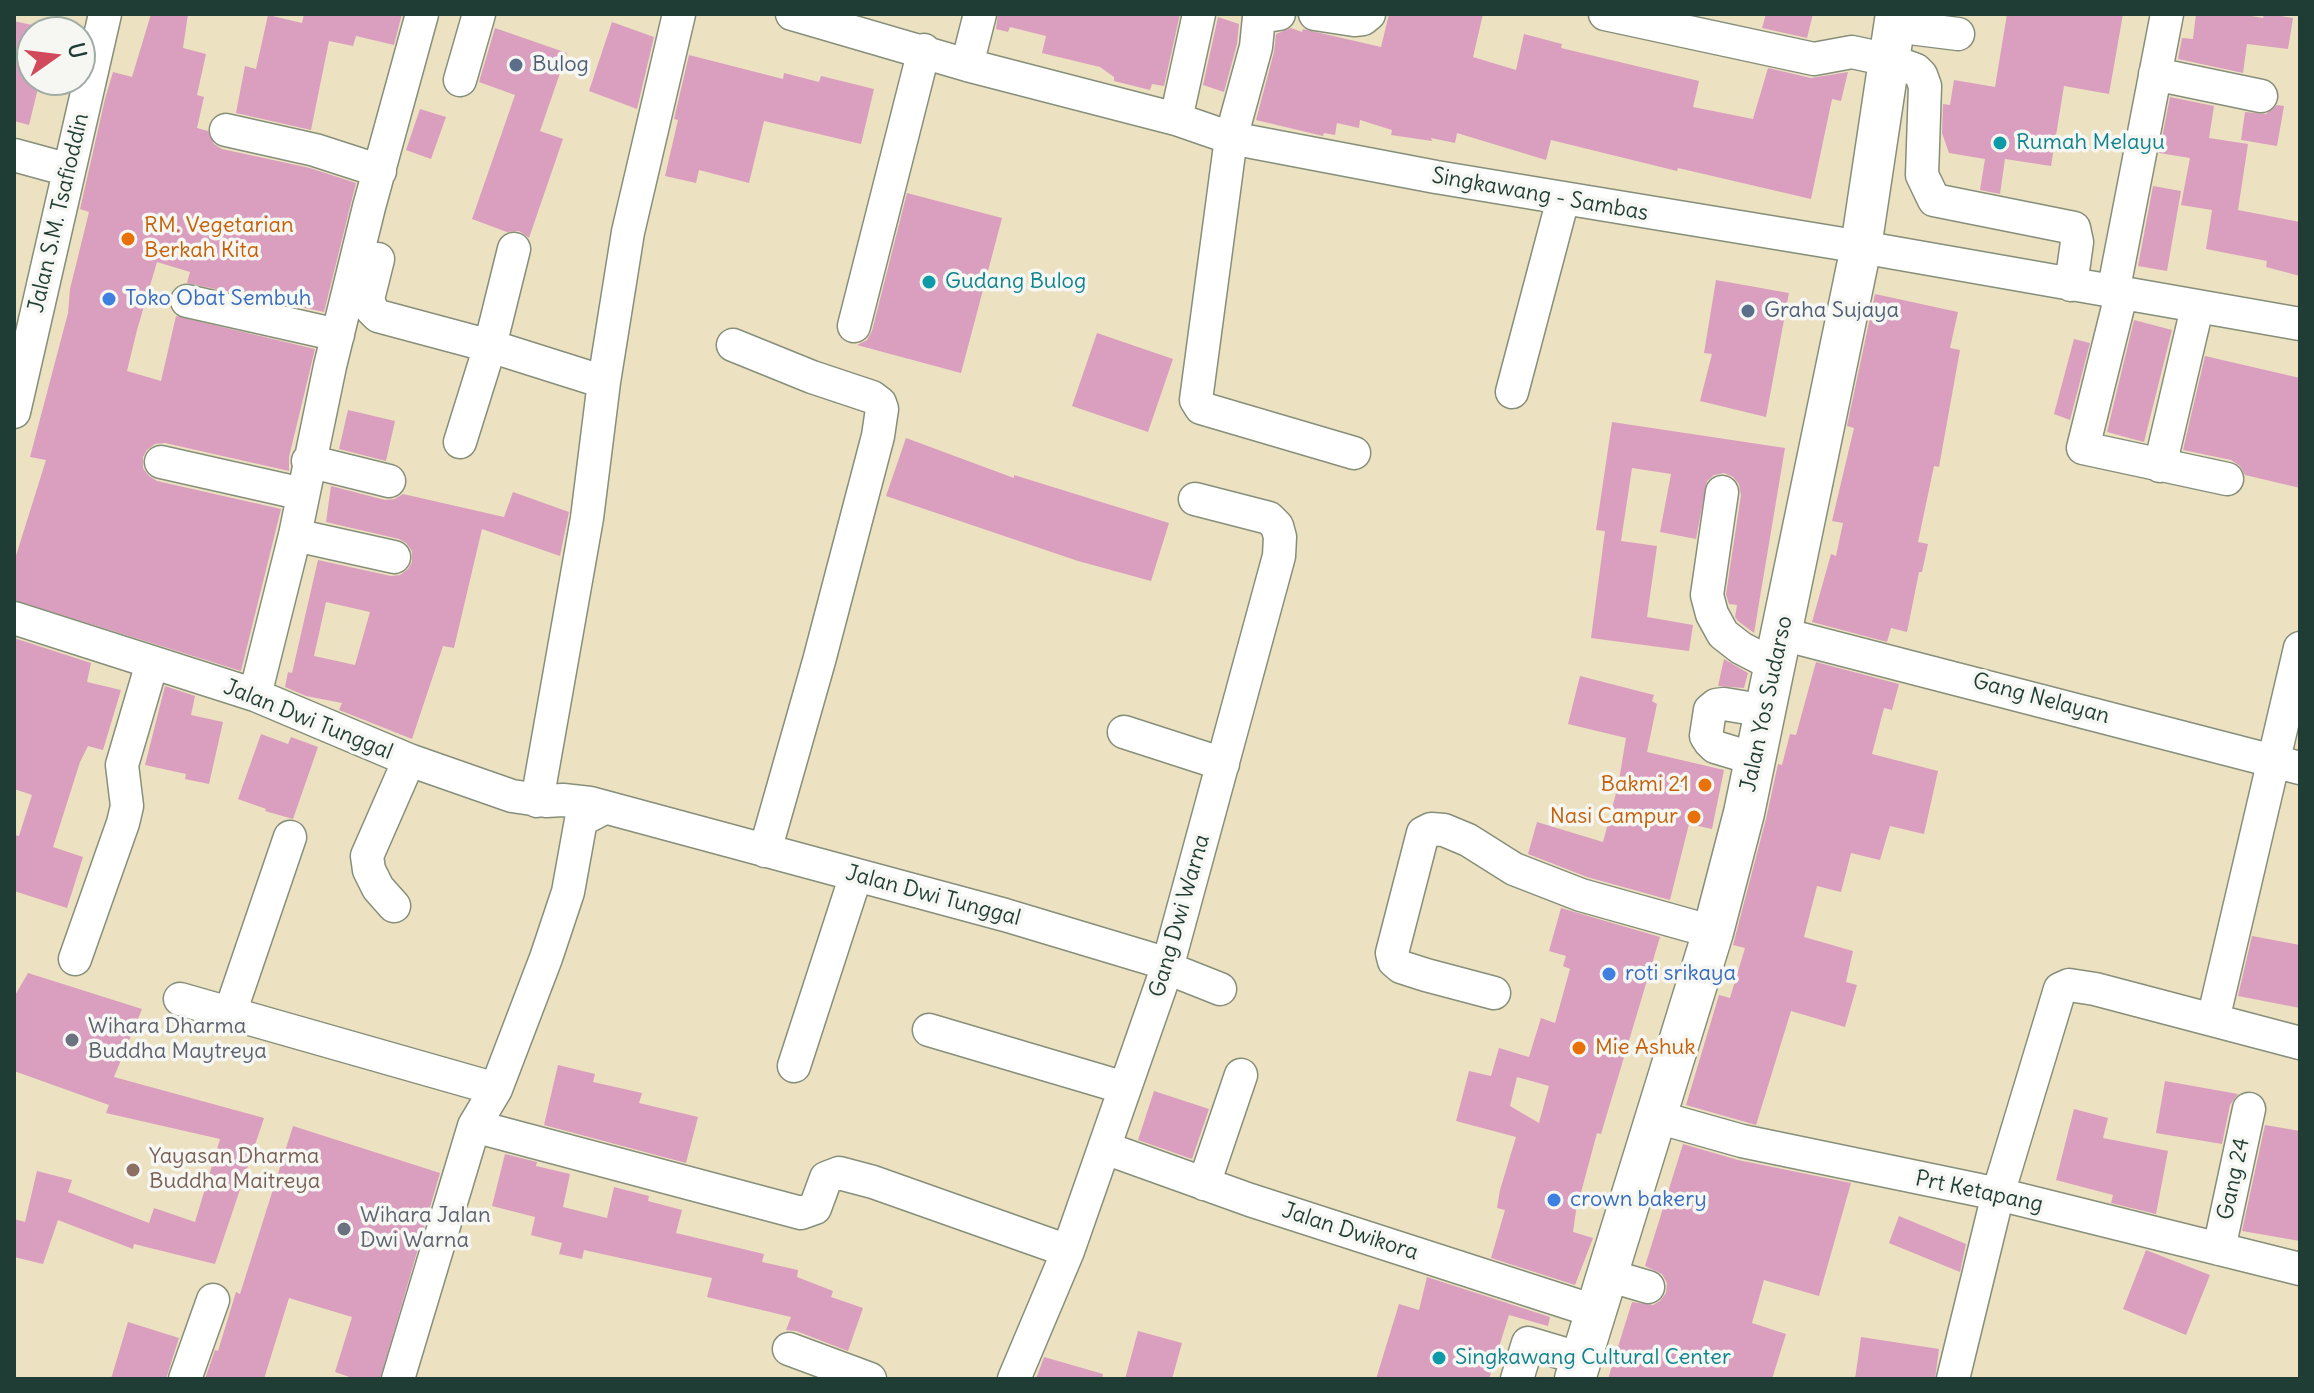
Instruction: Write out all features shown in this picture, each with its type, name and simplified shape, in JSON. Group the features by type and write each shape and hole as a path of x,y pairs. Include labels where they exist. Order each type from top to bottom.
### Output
{"main road":[{"name":"Jalan Yos Sudarso","path":"1578,1369 1713,932 1755,759 1861,247 1893,33"}],"street":[{"name":"Jalan S.M. Tsafioddin","path":"14,412 105,14"},
{"path":"255,695 295,535 308,461 338,335 422,14"},
{"path":"460,80 479,14"},
{"path":"542,801 628,232 679,14"},
{"name":"Singkawang - Sambas","path":"792,14 967,65 1176,119 1231,138 1350,162 2300,324"},
{"path":"967,65 980,14"},
{"path":"1176,119 1199,14"},
{"path":"1279,14 1259,17 1256,47 1231,138 1196,400 1201,408 1354,453"},
{"path":"1315,14 1354,20 1363,19 1369,14"},
{"path":"1605,14 1814,59 1852,52 1893,33 1958,34"},
{"path":"2167,14 2117,294 2083,448 2227,479"},
{"path":"1893,33 1925,86 1922,175 1934,200 2074,228 2077,242 2071,285"},
{"path":"854,326 924,50"},
{"path":"2155,74 2261,96"},
{"path":"226,130 315,150 380,171"},
{"path":"14,155 69,170"},
{"path":"1512,392 1563,199"},
{"path":"387,224 368,299 378,316 490,346 604,382"},
{"path":"460,442 490,346 514,249"},
{"path":"187,301 338,335"},
{"path":"2160,466 2197,308"},
{"path":"733,345 872,397 882,409 878,436 823,646 765,851"},
{"path":"308,461 389,481"},
{"path":"161,462 303,494"},
{"name":"Gang Nelayan","path":"1722,492 1707,595 1712,614 1723,634 1741,648 1779,650 2287,764"},
{"name":"Gang Dwi Warna","path":"1018,1378 1068,1251 1168,966 1279,556 1280,537 1277,526 1269,518 1195,499"},
{"path":"295,535 394,557"},
{"name":"Jalan Dwi Tunggal","path":"14,618 255,695 478,786 542,801 573,800 592,814 765,851 1005,915 1168,966 1220,989"},
{"path":"2213,1020 2287,764 2300,648"},
{"path":"75,959 123,823 127,806 122,765 152,663"},
{"path":"1755,759 1715,747 1710,742 1706,736 1710,710 1724,704 1766,711"},
{"path":"1124,732 1223,764"},
{"path":"394,906 378,888 369,870 367,856 409,760"},
{"path":"398,1379 474,1126 496,1089 523,1022 592,814"},
{"path":"1494,993 1401,967 1394,961 1392,953 1423,833 1431,829 1444,830 1468,840 1514,869 1581,895 1713,932"},
{"path":"230,1013 290,837"},
{"path":"794,1066 856,875"},
{"path":"1953,1379 1998,1194 2060,989 2069,985 2095,989 2300,1043"},
{"path":"180,999 496,1089"},
{"path":"929,1030 1125,1088"},
{"path":"1204,1184 1241,1075"},
{"name":"Gang 24","path":"2219,1249 2249,1109"},
{"name":"Prt Ketapang","path":"1657,1117 1742,1141 1998,1194 2300,1269"},
{"path":"474,1126 801,1213 815,1208 826,1178 839,1173 873,1182 1068,1251"},
{"name":"Jalan Dwikora","path":"1105,1148 1204,1184 1602,1294 1648,1287"},
{"path":"185,1379 213,1300"},
{"path":"1517,1379 1528,1343 1578,1369"},
{"path":"789,1349 870,1379"}],"building":[{"path":"151,14 188,14 183,48 206,54 197,95 204,97 197,128 208,131 214,144 222,149 310,168 356,183 324,312 187,283 190,272 157,262 127,371 161,381 176,316 315,349 289,457 289,471 165,443 155,444 143,457 143,468 157,481 281,509 241,671 14,600 14,562 46,460 30,457 68,313 70,289 89,212 80,209 105,99 113,72 132,77"},
{"path":"304,14 402,14 394,45 356,36 353,46 329,41 311,130 236,113 245,66 256,69 268,15 302,23"},
{"path":"998,14 1180,14 1164,86 1152,84 1150,90 1114,81 1114,77 1100,67 1042,53 1046,36 1010,27 1008,32 996,29"},
{"path":"1389,14 1483,14 1473,57 1516,70 1524,34 1562,44 1561,48 1699,81 1693,107 1753,119 1768,68 1811,78 1848,72 1841,101 1832,99 1811,199 1551,140 1546,160 1457,133 1455,143 1431,138 1432,141 1391,135 1392,130 1360,120 1359,128 1337,123 1335,135 1324,133 1323,136 1256,120 1276,34 1291,28 1302,32 1303,29 1381,47"},
{"path":"1766,14 1813,14 1807,38 1762,28"},
{"path":"2007,14 2123,14 2109,94 2064,86 2051,166 2005,159 2000,194 1980,190 1985,159 1949,153 1942,133 1943,104 1950,105 1954,80 1995,87"},
{"path":"2196,14 2239,14 2263,18 2264,14 2269,14 2293,18 2288,49 2247,44 2243,73 2178,59 2182,38 2193,39"},
{"path":"1218,17 1239,24 1224,92 1203,85"},
{"path":"14,21 16,96 36,96 29,125 14,121"},
{"path":"612,22 654,37 637,109 589,91"},
{"path":"495,28 567,53 540,131 563,139 529,238 519,231 507,232 472,219 515,95 479,82"},
{"path":"689,55 783,79 784,73 819,82 821,76 874,89 861,144 764,121 749,183 699,170 696,183 665,176"},
{"path":"2170,97 2214,106 2209,138 2248,144 2238,210 2300,222 2300,276 2266,267 2267,261 2206,249 2212,210 2181,205 2190,158 2159,153"},
{"path":"2277,105 2284,106 2277,146 2241,140 2245,112 2266,114"},
{"path":"420,109 446,117 431,159 406,150"},
{"path":"2153,186 2181,191 2167,271 2138,266"},
{"name":"Gudang Bulog","path":"907,193 1002,218 961,373 857,345 867,340 872,331"},
{"path":"1716,280 1789,293 1766,417 1700,401 1712,354 1704,353"},
{"path":"1875,294 1958,312 1950,348 1960,350 1939,467 1934,466 1918,542 1928,544 1907,632 1891,628 1887,642 1812,622 1831,554 1836,556 1843,523 1832,521 1854,428 1847,426"},
{"path":"2134,320 2172,330 2144,442 2107,432"},
{"path":"1097,333 1173,359 1148,432 1072,406"},
{"path":"2074,339 2090,343 2070,420 2054,414"},
{"path":"2205,356 2300,378 2300,488 2245,475 2240,466 2231,460 2183,450"},
{"path":"348,410 395,421 386,461 339,449"},
{"path":"1612,422 1785,448 1754,633 1735,617 1737,605 1729,604 1726,594 1741,495 1739,484 1724,473 1714,475 1707,481 1696,539 1660,532 1671,474 1632,468 1621,541 1657,546 1647,617 1693,625 1689,651 1591,638 1605,531 1596,530"},
{"path":"906,438 1014,478 1014,475 1169,523 1151,581 1078,561 886,496"},
{"path":"331,486 385,500 403,494 504,517 513,492 569,512 560,556 482,529 454,648 443,646 412,739 339,710 342,703 306,696 285,687 288,672 292,673 318,560 391,576 400,575 412,562 412,551 399,539 326,522","holes":["326,602 370,612 355,665 314,656"]},
{"path":"14,638 91,663 87,682 121,690 103,750 88,746 80,762 53,847 83,857 67,908 14,891 14,835 19,836 32,795 14,789"},
{"path":"1724,659 1748,673 1744,688 1718,686"},
{"path":"1816,662 1899,684 1892,710 1884,708 1872,754 1938,771 1924,834 1890,826 1880,860 1851,853 1841,892 1817,886 1804,937 1853,951 1846,982 1857,985 1845,1027 1791,1011 1756,1125 1686,1105 1719,995 1730,998 1745,948 1733,945 1778,764 1782,765 1790,734 1796,735"},
{"path":"1580,676 1654,695 1652,701 1657,704 1647,752 1724,770 1712,829 1689,824 1670,900 1587,877 1528,854 1537,822 1603,842 1618,786 1626,738 1568,724"},
{"path":"165,686 195,696 191,715 223,722 209,784 185,779 186,774 145,765"},
{"path":"261,734 288,744 291,737 318,747 293,819 238,799"},
{"path":"1561,908 1660,937 1601,1134 1597,1133 1576,1211 1573,1232 1593,1238 1575,1285 1491,1258 1505,1210 1497,1208 1500,1190 1516,1137 1456,1121 1469,1071 1491,1076 1499,1048 1529,1057 1541,1018 1555,1023 1570,969 1563,966 1566,956 1549,951","holes":["1517,1077 1549,1086 1539,1123 1510,1106"]},
{"path":"2252,936 2300,945 2300,1008 2238,996"},
{"path":"28,973 142,1009 114,1077 264,1118 215,1264 134,1244 133,1249 58,1220 43,1264 14,1257 14,1219 25,1222 37,1171 72,1180 68,1192 149,1223 154,1208 195,1222 220,1139 106,1113 109,1105 14,1071 14,997"},
{"path":"558,1065 595,1074 593,1082 642,1093 639,1103 698,1117 686,1163 544,1125"},
{"path":"2165,1081 2238,1094 2230,1105 2222,1144 2156,1133"},
{"path":"1154,1091 1209,1109 1192,1159 1138,1140"},
{"path":"2074,1109 2108,1118 2103,1138 2168,1151 2156,1214 2111,1203 2113,1195 2056,1180"},
{"path":"2265,1125 2300,1131 2300,1241 2242,1231"},
{"name":"Wihara Jalan Dwi Warna","path":"293,1126 440,1173 380,1379 355,1379 335,1372 352,1317 289,1298 264,1379 205,1379 215,1350 218,1351 236,1292 240,1294"},
{"path":"1683,1144 1738,1160 1851,1183 1819,1296 1764,1280 1752,1323 1786,1334 1772,1379 1608,1379 1632,1302 1653,1305 1666,1293 1667,1283 1662,1274 1645,1266"},
{"path":"505,1154 570,1174 563,1207 607,1218 614,1187 649,1196 648,1201 682,1210 676,1233 764,1254 762,1262 798,1270 797,1277 833,1291 831,1297 863,1308 848,1351 786,1330 791,1317 707,1297 712,1278 584,1250 582,1259 559,1254 562,1243 531,1235 535,1217 492,1206"},
{"path":"1899,1216 1966,1244 1960,1272 1889,1243"},
{"path":"2146,1250 2210,1275 2186,1335 2123,1309"},
{"name":"Singkawang Cultural Center","path":"1427,1277 1550,1317 1548,1326 1509,1315 1489,1379 1376,1379 1399,1304 1419,1310"},
{"path":"128,1322 179,1338 166,1379 111,1379"},
{"path":"1138,1331 1182,1343 1172,1379 1125,1379"},
{"path":"1861,1337 1939,1349 1935,1379 1855,1379"},
{"path":"1044,1357 1103,1374 1102,1379 1036,1379"}],"place":[{"name":"Bulog","path":"516,65"},
{"name":"Rumah Melayu","path":"2000,143"},
{"name":"RM. Vegetarian Berkah Kita","path":"128,239"},
{"name":"Gudang Bulog","path":"929,282"},
{"name":"Toko Obat Sembuh","path":"109,299"},
{"name":"Graha Sujaya","path":"1748,311"},
{"name":"Bakmi 21","path":"1705,785"},
{"name":"Nasi Campur","path":"1694,817"},
{"name":"roti srikaya","path":"1609,974"},
{"name":"Wihara Dharma Buddha Maytreya","path":"72,1040"},
{"name":"Mie Ashuk","path":"1579,1048"},
{"name":"Yayasan Dharma Buddha Maitreya","path":"133,1170"},
{"name":"crown bakery","path":"1554,1200"},
{"name":"Wihara Jalan Dwi Warna","path":"344,1229"},
{"name":"Singkawang Cultural Center","path":"1439,1358"}]}
